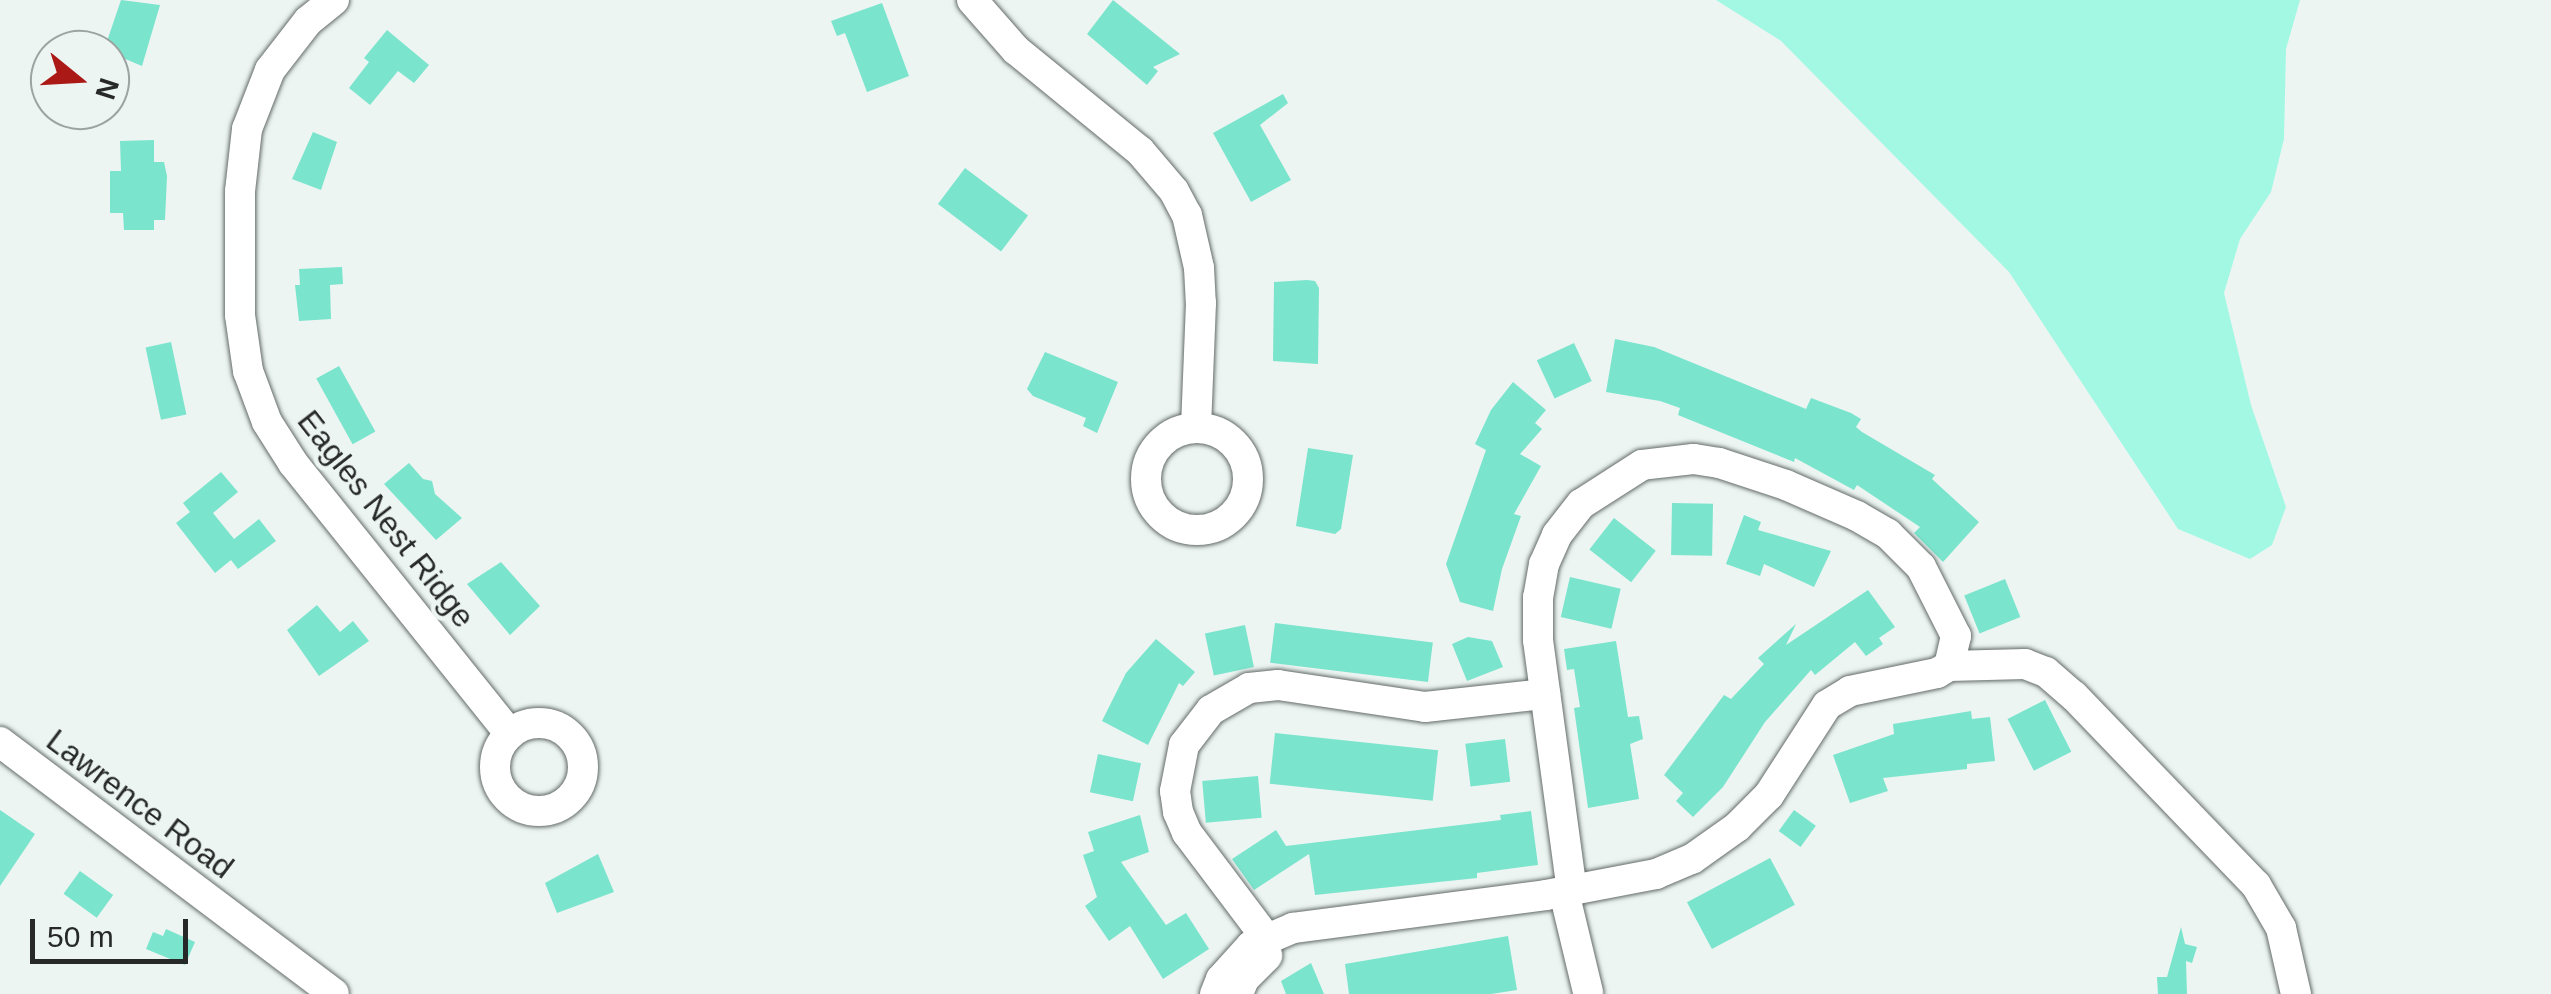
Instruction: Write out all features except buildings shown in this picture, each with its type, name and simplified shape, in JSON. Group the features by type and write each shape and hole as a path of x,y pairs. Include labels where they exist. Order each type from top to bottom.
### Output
{"street":[{"name":"Eagles Nest Ridge","path":"334,0 308,21 270,70 247,129 240,191 240,315 248,372 266,422 293,463 510,734"},
{"path":"972,0 1016,50 1140,151 1174,191 1187,215 1199,268 1196,428"},
{"path":"1588,992 1568,891 1538,640 1538,597 1544,564 1557,535 1582,504 1613,480 1668,460 1719,463 1786,485 1888,534 1921,566 1942,600 1956,636 1950,666"},
{"path":"1215,994 1234,963 1251,946 1280,934 1656,874 1692,858 1737,826 1769,795 1826,705 1850,691 1937,673 1950,666 2025,664 2046,672 2074,696 2256,885 2281,928 2296,994"},
{"path":"1280,934 1188,833 1178,812 1175,791 1184,746 1211,710 1248,688 1278,685 1425,707 1545,694"},
{"name":"Lawrence Road","path":"0,742 334,994"},
{"path":"1238,994 1244,979 1280,934"}],"green space":[{"path":"1716,0 2300,0 2286,49 2284,139 2271,192 2240,239 2224,293 2251,405 2286,507 2272,545 2250,559 2178,529 2009,272 1781,41"}]}
